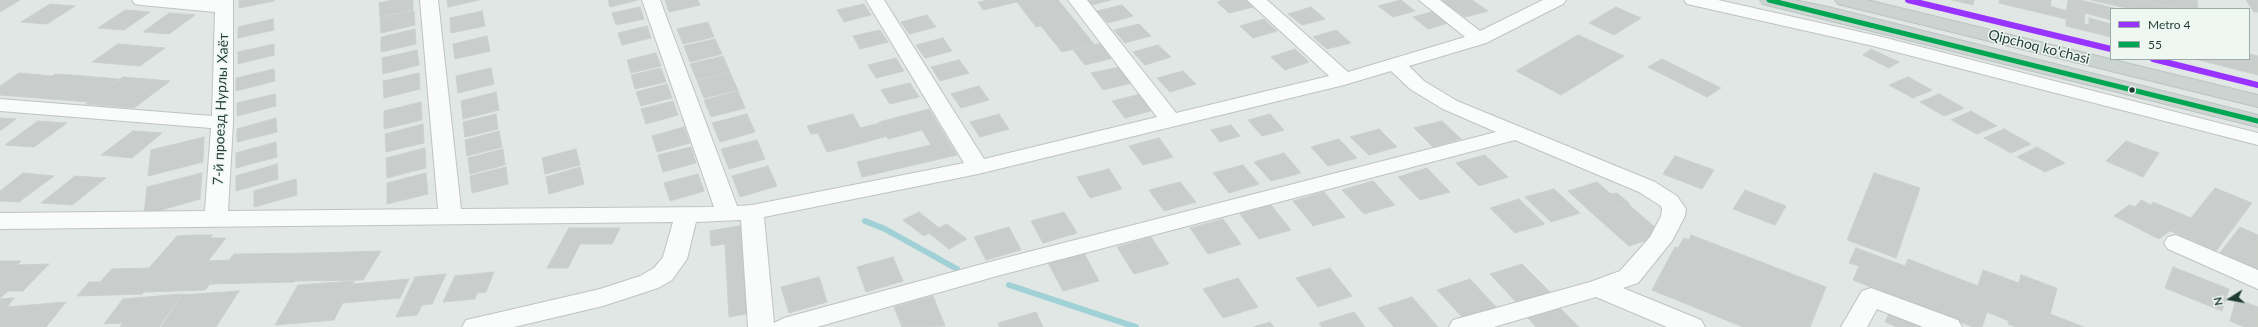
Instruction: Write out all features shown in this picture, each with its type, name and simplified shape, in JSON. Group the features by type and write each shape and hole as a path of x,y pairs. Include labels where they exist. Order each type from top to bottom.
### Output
{"main road":[{"name":"Qipchoq ko'chasi","path":"1769,0 1828,13 2258,120"},
{"name":"Qipchoq ko'chasi","path":"1844,0 2258,101"}],"street":[{"path":"141,0 224,3"},
{"path":"429,0 450,216"},
{"path":"652,0 740,214 761,327"},
{"path":"875,0 978,167"},
{"path":"1077,0 1171,121"},
{"path":"1256,0 1344,79"},
{"path":"1428,0 1479,39"},
{"path":"0,221 740,214 978,167 1344,79 1479,39 1557,0"},
{"path":"1693,0 1885,44 2258,139"},
{"name":"7-й проезд Нурлы Хаёт","path":"216,219 222,122 224,3"},
{"path":"1395,64 1417,84 1432,95 1516,133 1653,190 1669,201 1674,209 1673,216 1660,241 1629,277 1598,288 1462,327"},
{"path":"0,105 222,122"},
{"path":"784,327 997,268 1516,133"},
{"path":"475,327 523,321 635,288 663,274 675,259 686,215"},
{"path":"2176,243 2258,280"},
{"path":"1598,288 1692,327"},
{"path":"1854,327 1871,297 1949,327"}],"building":[{"path":"0,0 20,0 0,12"},
{"path":"239,0 274,0 274,1 239,8"},
{"path":"393,0 413,0 413,10 380,17 379,3"},
{"path":"447,0 479,0 448,7"},
{"path":"608,0 638,0 610,7"},
{"path":"665,0 698,0 700,5 669,12"},
{"path":"988,0 1058,0 1073,18 1036,27 1017,2 983,10 978,2"},
{"path":"1087,0 1111,0 1092,5"},
{"path":"1224,0 1245,0 1253,7 1229,13 1217,2"},
{"path":"1401,0 1415,11 1393,17 1378,6"},
{"path":"1441,0 1472,0 1488,11 1465,17"},
{"path":"1952,0 1974,0 1973,5"},
{"path":"2000,0 2051,0 2050,6 2067,11 2066,19 1999,3"},
{"path":"2068,0 2080,0 2114,8 2110,8 2110,20 2067,8"},
{"path":"2091,0 2139,0 2175,8 2127,8"},
{"path":"2144,0 2197,0 2198,8 2178,8"},
{"path":"2246,0 2258,0 2258,12 2254,12"},
{"path":"50,4 75,6 47,24 21,22"},
{"path":"864,4 871,15 844,22 837,10"},
{"path":"1122,5 1133,16 1108,23 1097,11"},
{"path":"640,7 644,19 616,25 612,13"},
{"path":"1311,7 1325,19 1302,25 1288,14"},
{"path":"1616,7 1641,18 1614,35 1589,23"},
{"path":"2067,8 2085,12 2084,24 2066,19"},
{"path":"125,10 150,12 124,30 98,28"},
{"path":"414,11 415,25 381,33 380,18"},
{"path":"482,11 485,26 451,33 450,18"},
{"path":"1435,11 1451,22 1428,29 1413,17"},
{"path":"169,13 195,15 169,34 143,32"},
{"path":"927,15 936,27 909,34 901,22"},
{"path":"1073,18 1094,44 1062,52 1041,26"},
{"path":"2089,18 2110,24 2110,37 2066,26 2066,19 2089,25"},
{"path":"273,19 274,30 238,38 238,27"},
{"path":"1264,19 1277,31 1253,38 1240,26"},
{"path":"708,22 714,37 683,44 677,29"},
{"path":"1139,24 1151,36 1125,43 1114,30"},
{"path":"647,26 651,38 622,45 618,33"},
{"path":"415,29 416,44 381,52 381,37"},
{"path":"880,30 888,42 860,49 853,36"},
{"path":"1336,30 1351,43 1327,49 1313,37"},
{"path":"1578,35 1624,56 1561,95 1516,71"},
{"path":"487,36 490,51 455,59 453,44"},
{"path":"943,38 952,51 925,58 916,45"},
{"path":"715,39 722,54 690,62 684,46"},
{"path":"1101,43 1113,58 1085,65 1073,50"},
{"path":"118,44 165,48 140,66 92,62"},
{"path":"274,44 274,55 238,64 238,52"},
{"path":"1158,45 1171,57 1145,65 1133,52"},
{"path":"1295,49 1309,62 1285,70 1271,57"},
{"path":"1871,49 1899,62 1889,68 1863,55"},
{"path":"417,50 419,65 383,74 382,58"},
{"path":"656,53 661,66 631,73 627,60"},
{"path":"2250,54 2258,56 2258,75 2199,60 2250,60"},
{"path":"723,56 730,72 697,80 690,64"},
{"path":"896,58 904,71 876,78 868,65"},
{"path":"1662,59 1721,88 1707,97 1648,67"},
{"path":"959,60 969,73 940,81 931,67"},
{"path":"1120,67 1132,83 1103,90 1091,73"},
{"path":"491,68 494,84 458,93 456,76"},
{"path":"661,68 666,82 635,89 631,75"},
{"path":"274,69 275,81 236,91 236,78"},
{"path":"1183,71 1196,84 1170,92 1157,78"},
{"path":"19,73 52,76 55,74 71,75 39,98 0,95 0,86"},
{"path":"419,73 420,89 384,98 383,81"},
{"path":"730,73 738,90 704,98 697,81"},
{"path":"71,75 119,79 88,102 39,98"},
{"path":"123,77 170,81 134,108 86,104"},
{"path":"1908,77 1932,90 1913,98 1889,85"},
{"path":"910,83 919,97 890,104 881,90"},
{"path":"667,84 672,98 641,106 636,92"},
{"path":"979,86 989,100 961,108 951,94"},
{"path":"738,91 745,108 711,117 704,100"},
{"path":"496,92 499,110 463,119 461,101"},
{"path":"275,94 276,106 237,116 237,103"},
{"path":"1141,94 1154,110 1125,118 1112,101"},
{"path":"1939,94 1964,108 1944,116 1920,102"},
{"path":"673,101 678,115 646,124 641,109"},
{"path":"421,102 422,120 384,129 384,111"},
{"path":"929,109 957,155 862,177 857,162 931,145 922,130 888,139 879,122"},
{"path":"1971,111 1997,126 1977,134 1951,120"},
{"path":"496,114 498,129 465,137 463,122"},
{"path":"747,114 755,132 720,142 712,123"},
{"path":"853,114 860,128 880,123 887,136 848,147 834,119"},
{"path":"999,114 1009,129 980,137 970,122"},
{"path":"1270,114 1284,130 1262,136 1248,120"},
{"path":"0,118 16,119 0,131"},
{"path":"276,118 277,132 237,142 237,129"},
{"path":"834,119 848,147 827,152 818,133 811,134 807,126"},
{"path":"38,121 67,123 34,147 5,145"},
{"path":"1442,121 1461,139 1433,147 1414,128"},
{"path":"423,124 424,143 386,152 385,134"},
{"path":"1231,125 1240,136 1220,142 1211,130"},
{"path":"684,127 690,143 657,152 652,136"},
{"path":"1379,129 1397,147 1369,155 1350,137"},
{"path":"2004,129 2031,144 2011,153 1984,138"},
{"path":"133,131 162,133 132,158 101,155"},
{"path":"499,131 502,147 467,156 465,140"},
{"path":"204,137 203,162 148,176 151,150"},
{"path":"1159,138 1173,157 1143,165 1129,146"},
{"path":"1339,139 1357,158 1328,166 1311,147"},
{"path":"757,140 765,159 729,169 721,149"},
{"path":"2126,141 2159,153 2143,177 2106,161"},
{"path":"276,142 277,157 236,168 236,153"},
{"path":"691,147 696,163 663,172 658,155"},
{"path":"2037,147 2065,163 2045,172 2017,157"},
{"path":"425,148 426,168 387,178 386,158"},
{"path":"503,149 505,165 470,174 468,158"},
{"path":"576,149 580,165 545,174 542,158"},
{"path":"1284,153 1301,173 1271,181 1254,162"},
{"path":"1485,155 1508,177 1479,186 1456,163"},
{"path":"1675,156 1714,170 1702,189 1663,174"},
{"path":"277,164 278,179 236,191 236,176"},
{"path":"1243,165 1259,184 1229,193 1213,173"},
{"path":"768,166 777,186 740,197 732,176"},
{"path":"506,167 508,184 472,193 470,176"},
{"path":"580,167 584,184 549,194 546,177"},
{"path":"1427,168 1450,192 1420,200 1398,177"},
{"path":"1109,169 1122,189 1090,198 1077,177"},
{"path":"23,173 54,176 19,202 0,201 0,191"},
{"path":"202,173 200,199 144,215 147,187"},
{"path":"426,173 428,194 387,204 387,183"},
{"path":"1874,173 1920,188 1896,258 1847,240"},
{"path":"698,174 704,191 670,201 664,183"},
{"path":"75,176 106,178 72,205 41,203"},
{"path":"296,179 297,195 254,207 254,191"},
{"path":"1373,181 1395,205 1364,214 1342,190"},
{"path":"1180,182 1196,202 1164,211 1149,190"},
{"path":"1597,182 1611,194 1617,193 1630,204 1594,215 1568,191"},
{"path":"2215,188 2252,203 2216,251 2170,231 2175,227 2135,207 2141,200 2151,205 2153,202 2191,218"},
{"path":"1554,189 1580,213 1551,222 1525,197"},
{"path":"1745,190 1786,206 1775,225 1733,209"},
{"path":"1324,192 1345,217 1313,226 1293,201"},
{"path":"1519,199 1545,224 1515,233 1490,208"},
{"path":"1628,204 1657,229 1656,237 1629,246 1594,215"},
{"path":"1271,205 1291,230 1259,239 1240,214"},
{"path":"2129,205 2175,227 2159,239 2114,216"},
{"path":"919,212 939,228 947,224 967,239 949,249 929,233 924,236 903,220"},
{"path":"1064,212 1077,233 1043,243 1031,221"},
{"path":"1223,219 1241,244 1208,254 1190,228"},
{"path":"744,225 751,313 729,317 725,244 711,246 710,231"},
{"path":"1009,227 1021,250 986,260 974,237"},
{"path":"2240,227 2258,235 2258,270 2220,253"},
{"path":"569,228 620,228 612,244 580,244 568,268 547,268"},
{"path":"192,235 142,294 77,296 89,282 100,282 112,269 149,268 177,236"},
{"path":"192,235 213,235 210,238 226,238 208,261 229,260 205,290 144,292"},
{"path":"1691,235 1826,287 1810,327 1743,327 1652,290 1675,247 1678,248 1684,238 1689,240"},
{"path":"1151,237 1169,264 1134,274 1117,247"},
{"path":"1856,248 1905,266 1908,259 1978,286 1983,270 2019,283 2009,321 1987,312 1982,327 1973,327 1853,280 1859,266 1849,263"},
{"path":"381,251 363,280 295,281 316,253"},
{"path":"316,253 294,282 210,284 234,254"},
{"path":"1084,253 1099,281 1063,291 1048,263"},
{"path":"893,257 903,281 866,292 857,267"},
{"path":"0,261 21,261 0,282"},
{"path":"49,264 23,291 8,291 0,298 0,282 17,265"},
{"path":"1522,264 1550,292 1517,303 1490,274"},
{"path":"2173,267 2229,289 2222,311 2165,288"},
{"path":"1330,268 1352,296 1318,307 1296,278"},
{"path":"494,272 486,292 477,293 475,299 443,302 455,276"},
{"path":"446,274 432,304 422,305 417,315 396,317 415,277"},
{"path":"2021,275 2057,288 2047,327 2016,327 2008,324"},
{"path":"819,277 827,302 789,313 781,287"},
{"path":"1238,278 1258,307 1223,318 1203,289"},
{"path":"409,279 400,298 343,303 353,284"},
{"path":"1470,279 1497,308 1464,319 1437,290"},
{"path":"354,281 334,320 275,325 298,285"},
{"path":"239,291 216,327 161,327 182,295"},
{"path":"182,294 159,327 120,327 123,323 104,324 123,299"},
{"path":"933,296 945,326 902,327 894,307"},
{"path":"1412,297 1438,327 1394,327 1378,308"},
{"path":"14,298 7,307 0,315 0,299"},
{"path":"2236,299 2258,307 2258,327 2245,327 2230,321"},
{"path":"66,302 46,327 0,327 0,315 7,307"},
{"path":"1560,308 1579,327 1536,327 1528,318"},
{"path":"1891,309 1933,327 1897,327 1885,322"},
{"path":"1036,312 1043,327 1000,327 998,323"},
{"path":"1354,312 1365,327 1322,327 1319,323"},
{"path":"2050,314 2084,327 2047,327"},
{"path":"1270,322 1274,327 1253,327"}],"waterway":[{"path":"865,221 885,229 957,269"},
{"path":"1009,285 1136,327"}],"metro line":[{"name":"4","path":"1908,0 2110,49"},
{"name":"4","path":"2157,60 2258,85"}],"transit line":[{"name":"55","path":"1769,0 2258,121"}]}
